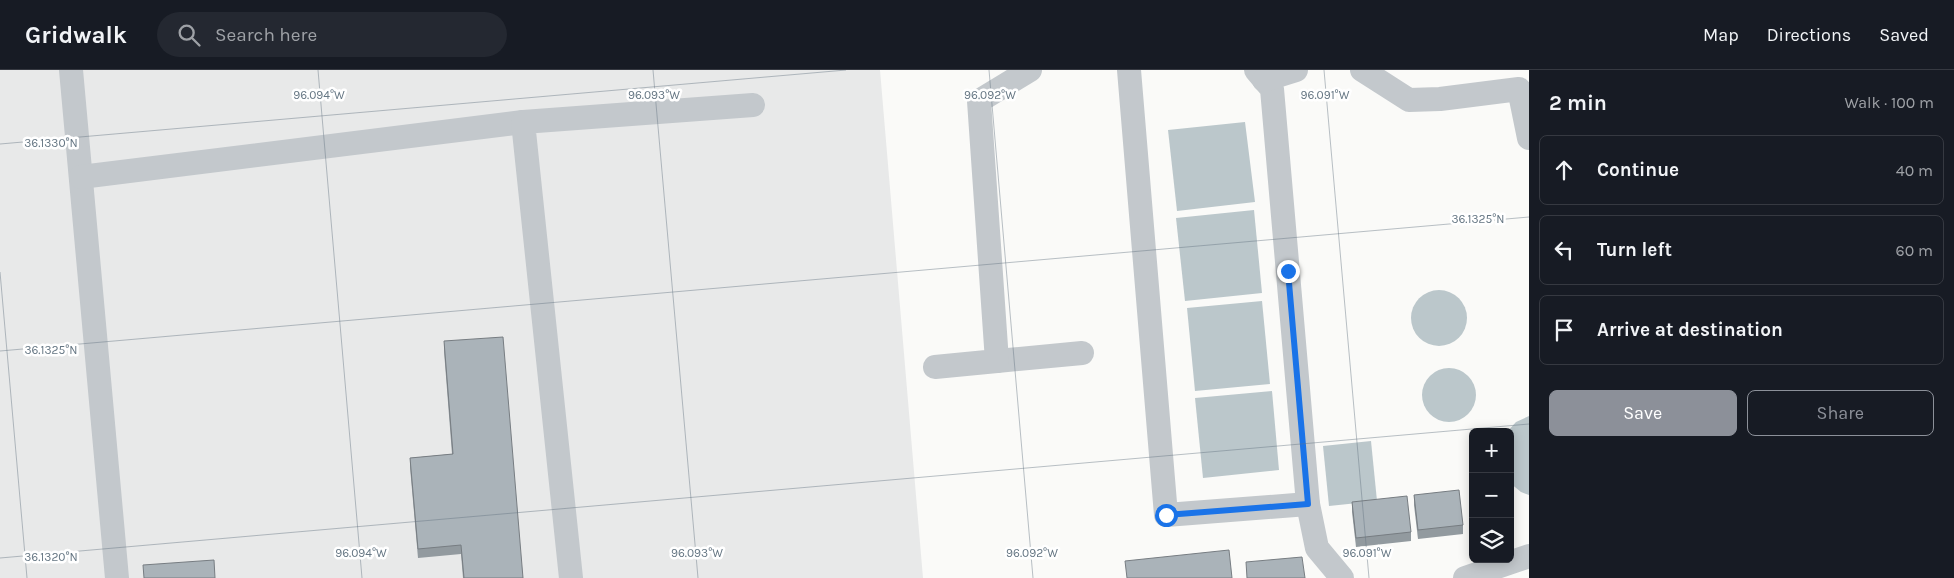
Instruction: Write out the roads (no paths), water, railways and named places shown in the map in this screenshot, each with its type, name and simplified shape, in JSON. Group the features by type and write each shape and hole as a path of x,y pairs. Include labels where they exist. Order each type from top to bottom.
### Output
{"lane":[{"path":"71,70 117,578"},
{"path":"997,361 979,101 1030,70"},
{"path":"1129,70 1166,515 1308,504"},
{"path":"1260,75 1296,70"},
{"path":"1362,70 1409,100 1440,99 1519,89 1529,138"},
{"path":"1260,75 1272,89 1308,504 1317,548 1342,578"},
{"path":"81,178 523,122 753,105"},
{"path":"523,122 571,578"},
{"path":"936,366 1082,353"},
{"path":"1465,578 1529,556"}]}
